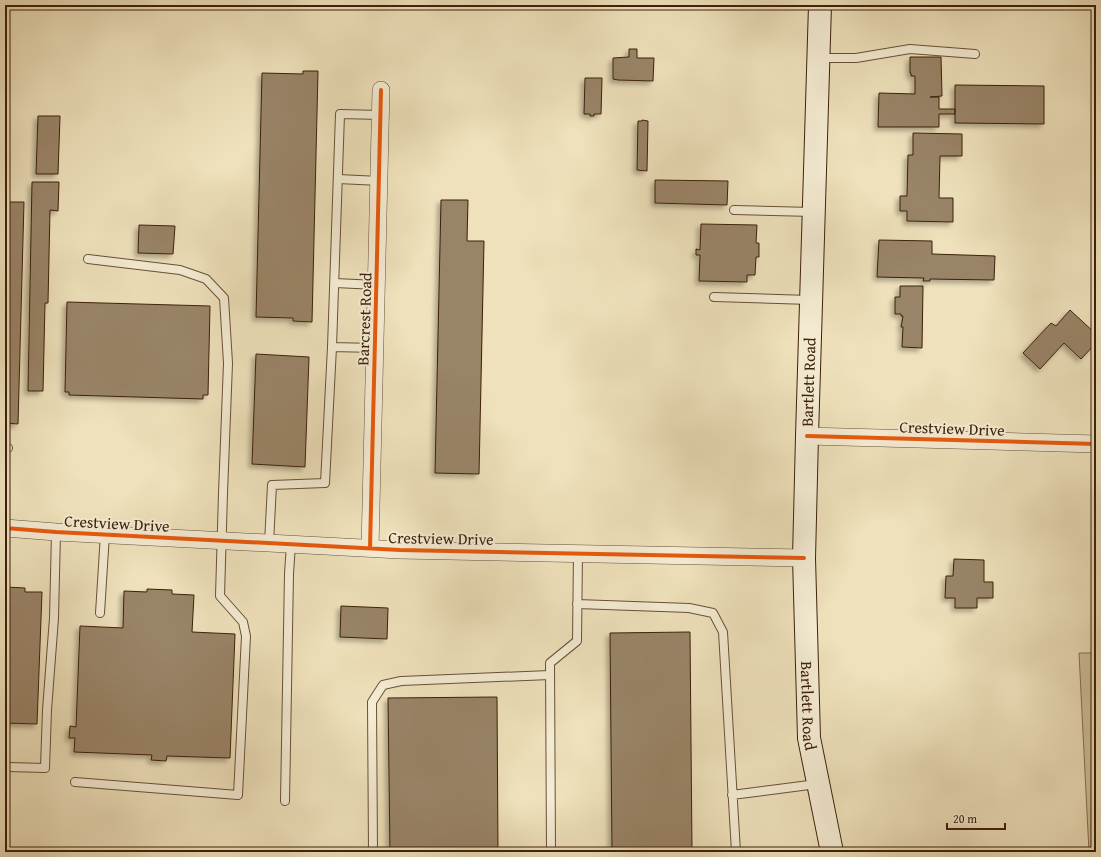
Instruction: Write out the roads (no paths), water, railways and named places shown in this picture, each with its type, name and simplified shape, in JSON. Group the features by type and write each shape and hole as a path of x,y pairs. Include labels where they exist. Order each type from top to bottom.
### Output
{"main road":[{"name":"Bartlett Road","path":"820,5 804,558 809,738 832,852"}],"street":[{"name":"Barcrest Road","path":"370,548 381,90"},
{"name":"Crestview Drive","path":"807,436 1096,444"},
{"name":"Crestview Drive","path":"5,528 56,532 370,548 804,558"}],"lane":[{"path":"819,58 856,58 910,49 975,54"},
{"path":"269,543 272,485 325,483 335,283 340,114 381,115"},
{"path":"338,179 380,181"},
{"path":"734,210 814,212"},
{"path":"75,782 238,795 246,636 243,622 220,596 228,362 224,298 206,279 180,270 88,259"},
{"path":"335,283 377,285"},
{"path":"714,297 811,300"},
{"path":"332,347 375,348"},
{"path":"8,767 45,768 47,710 54,618 56,532"},
{"path":"100,614 104,534"},
{"path":"285,801 291,544"},
{"path":"551,852 550,663 577,642 578,553"},
{"path":"577,604 689,608 713,614 723,632 736,852"},
{"path":"373,852 372,702 384,685 401,681 550,675"},
{"path":"732,795 818,784"}]}
